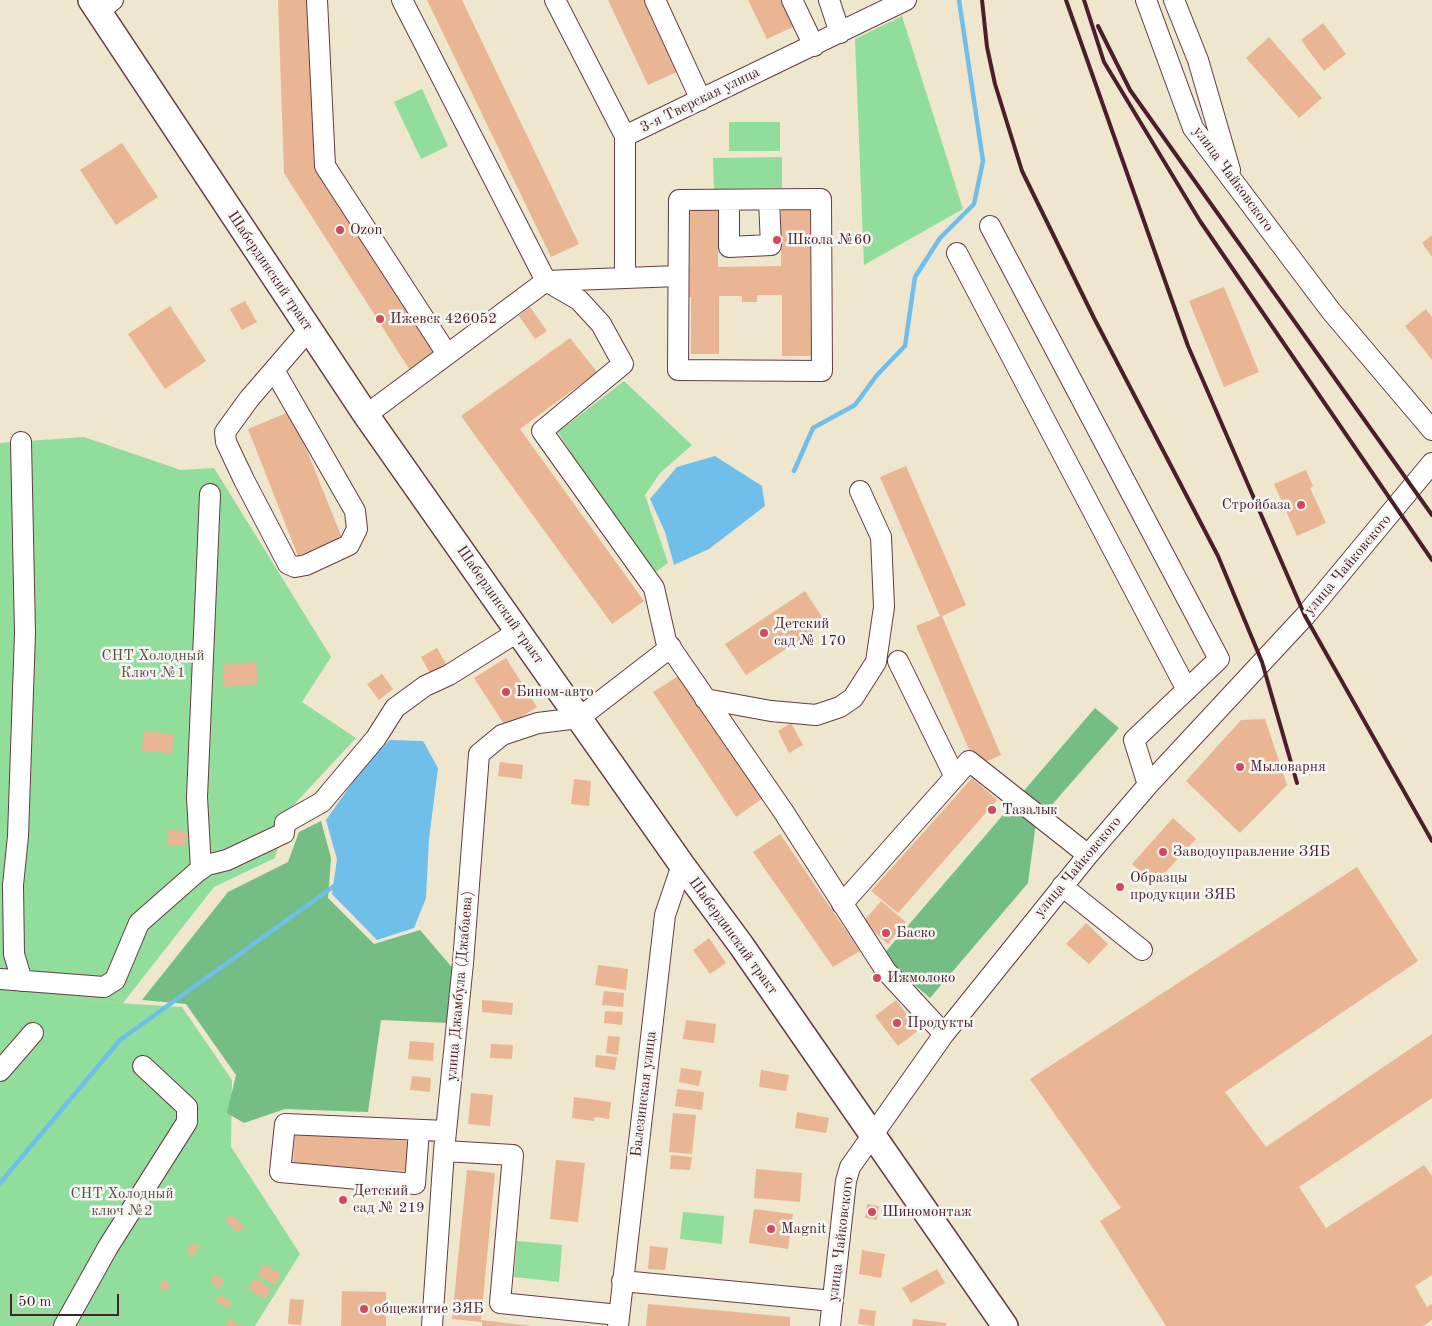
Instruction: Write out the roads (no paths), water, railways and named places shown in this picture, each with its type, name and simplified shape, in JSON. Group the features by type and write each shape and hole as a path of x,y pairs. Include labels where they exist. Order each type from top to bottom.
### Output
{"main road":[{"name":"Шабердинский тракт","path":"101,4 309,330 366,415 682,865 741,945 1005,1326"}],"street":[{"path":"317,0 325,166 447,354"},
{"path":"402,0 546,281 578,300 600,324 624,364 542,431 654,588 666,641 783,811 886,971 944,1034"},
{"path":"555,0 625,136"},
{"path":"655,0 701,100"},
{"path":"792,0 814,46"},
{"path":"829,0 840,33"},
{"name":"3-я Тверская улица","path":"625,278 625,136 906,0"},
{"name":"улица Чайковского","path":"1146,0 1193,128 1331,311 1432,430"},
{"path":"1174,0 1198,60 1233,182"},
{"path":"821,199 822,371 678,370 679,200 729,200 821,199"},
{"path":"729,200 729,247 771,245 769,200"},
{"path":"990,226 1220,659 1134,740 1148,785"},
{"path":"957,253 1187,690"},
{"path":"366,415 546,281 678,276"},
{"path":"274,370 355,511 358,529 349,546 306,565 295,567 288,564 226,442 225,432 274,370 309,330"},
{"path":"21,442 25,633 18,836 13,885 14,954 22,980"},
{"name":"улица Чайковского","path":"830,1326 846,1181 850,1167 944,1034 1088,854 1148,785 1305,616 1432,463"},
{"path":"705,699 770,711 816,715 840,707 853,698 876,662 884,607 881,537 860,491"},
{"path":"201,869 198,797 210,494"},
{"path":"0,980 104,987 115,980 139,923 201,869 207,865 227,860 284,833 285,823 322,802 376,738 395,708 425,686 449,675 518,632"},
{"path":"579,718 671,646"},
{"path":"898,661 954,777"},
{"name":"улица Джамбула (Джабаева)","path":"432,1326 445,1141 463,963 479,754 502,734 538,723 579,718"},
{"path":"842,904 969,761 1088,854"},
{"name":"Балезинская улица","path":"618,1321 665,915 682,865"},
{"path":"1062,886 1142,950"},
{"path":"0,1071 33,1033"},
{"path":"64,1326 108,1247 187,1122 187,1107 167,1085 143,1066"},
{"path":"419,1130 415,1184 280,1172 285,1124 419,1130 445,1141 513,1156 500,1303 618,1321"},
{"path":"622,1281 833,1301"}],"water":[{"path":"715,456 762,486 765,506 709,549 674,565 665,532 650,499 677,467"},
{"path":"390,740 423,741 438,768 429,839 426,898 414,928 377,940 332,894 337,859 326,820 365,765"}],"waterway":[{"path":"794,471 813,428 855,405 877,375 905,346 915,277 940,238 974,204 983,161 959,0"},
{"path":"0,1183 120,1040 337,884"}],"railway":[{"path":"982,0 987,47 995,84 1022,171 1094,318 1218,556 1262,662 1297,783"},
{"path":"1066,0 1188,346 1305,616 1432,841"},
{"path":"1084,0 1104,62 1200,221 1432,560"},
{"path":"1098,26 1130,90 1432,515"}],"place":[{"name":"Ozon","path":"340,230"},
{"name":"Школа №60","path":"777,240"},
{"name":"Ижевск 426052","path":"380,319"},
{"name":"Стройбаза","path":"1301,505"},
{"name":"Детский сад № 170","path":"764,633"},
{"name":"Бином-авто","path":"506,692"},
{"name":"Мыловарня","path":"1240,767"},
{"name":"Тазалык","path":"992,810"},
{"name":"Заводоуправление ЗЯБ","path":"1163,852"},
{"name":"Образцы продукции ЗЯБ","path":"1120,887"},
{"name":"Баско","path":"886,933"},
{"name":"Ижмолоко","path":"877,978"},
{"name":"Продукты","path":"897,1023"},
{"name":"Детский сад № 219","path":"343,1200"},
{"name":"Шиномонтаж","path":"872,1212"},
{"name":"Magnit","path":"771,1229"},
{"name":"общежитие ЗЯБ","path":"364,1309"}],"park label":[{"name":"СНТ Холодный Ключ №1","path":"153,664"},
{"name":"СНТ Холодный ключ №2","path":"122,1202"}]}
